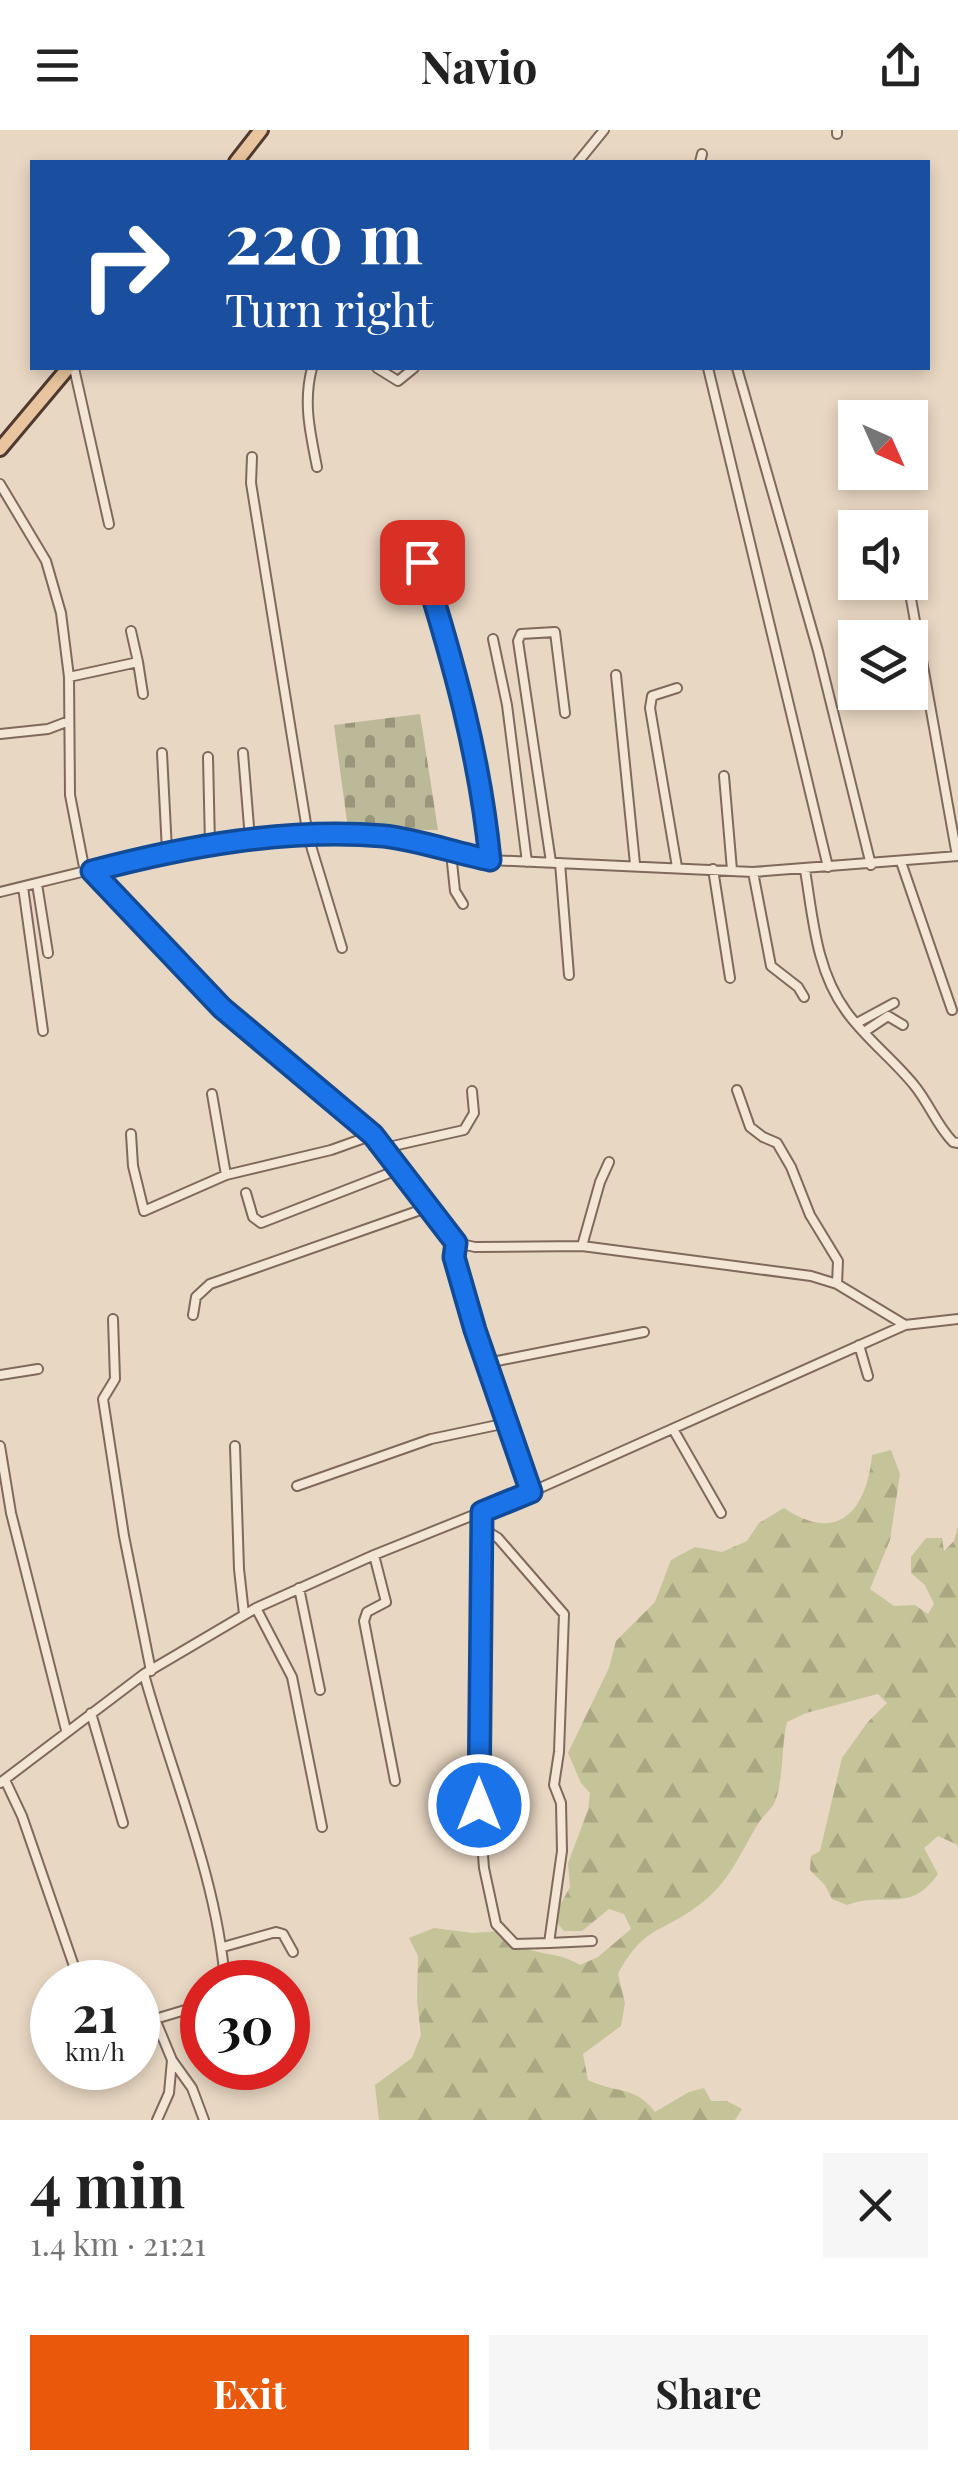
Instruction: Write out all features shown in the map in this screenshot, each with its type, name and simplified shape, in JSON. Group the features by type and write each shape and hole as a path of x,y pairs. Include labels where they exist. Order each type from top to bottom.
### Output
{"main road":[{"path":"238,160 263,130"},
{"path":"0,449 69,370"}],"street":[{"path":"580,160 604,130"},
{"path":"71,370 109,524"},
{"path":"311,370 306,390 307,412 317,467"},
{"path":"380,370 398,381 412,370"},
{"path":"708,370 828,867"},
{"path":"739,370 818,651 871,865"},
{"path":"252,457 252,483 308,836 342,948"},
{"path":"0,484 46,561 67,646 70,795 88,872 222,1008 373,1135 456,1243 475,1247 582,1246 811,1276 837,1284 905,1325"},
{"path":"413,532 470,728 485,804 490,860"},
{"path":"0,892 210,844 308,836 383,836 490,860 753,872 958,856 911,600"},
{"path":"565,714 556,635 552,630 519,637 556,862 569,975"},
{"path":"131,632 143,694"},
{"path":"494,639 507,705 527,862"},
{"path":"69,677 138,662"},
{"path":"616,675 635,864"},
{"path":"677,688 657,692 650,700 677,866"},
{"path":"507,705 528,706"},
{"path":"0,734 70,721"},
{"path":"162,752 167,852"},
{"path":"243,754 250,839"},
{"path":"208,757 210,844"},
{"path":"724,776 732,870"},
{"path":"450,852 455,891 463,904"},
{"path":"901,862 952,1010"},
{"path":"713,869 730,978"},
{"path":"805,870 826,976 857,1024 912,1083 944,1133 958,1142"},
{"path":"753,872 771,966 798,987 804,997"},
{"path":"36,884 48,952"},
{"path":"23,887 42,1031"},
{"path":"857,1024 894,1003"},
{"path":"864,1032 888,1016 903,1025"},
{"path":"737,1090 750,1128 777,1142 791,1167 810,1215 838,1261 837,1284"},
{"path":"384,1148 464,1130 474,1113 472,1091"},
{"path":"212,1094 226,1175"},
{"path":"130,1134 144,1211 226,1175 331,1150 373,1135"},
{"path":"582,1246 609,1162"},
{"path":"246,1193 252,1217 261,1223 400,1169"},
{"path":"193,1315 196,1297 210,1284 429,1207"},
{"path":"456,1243 454,1257 531,1492"},
{"path":"113,1320 115,1379 104,1399 124,1536 148,1672 223,1960"},
{"path":"72,1960 27,1830 2,1781 66,1730 148,1672 244,1614 299,1588 531,1492 905,1325 958,1320"},
{"path":"487,1364 644,1332"},
{"path":"859,1346 868,1376"},
{"path":"0,1375 38,1369"},
{"path":"296,1486 430,1439 507,1423"},
{"path":"673,1428 720,1513"},
{"path":"0,1446 11,1513 66,1730"},
{"path":"235,1446 244,1614"},
{"path":"482,1512 479,1805 484,1868 500,1932 516,1944 592,1941"},
{"path":"482,1528 498,1538 564,1614 554,1774 561,1803 562,1851 548,1943"},
{"path":"374,1555 386,1602 367,1612 364,1621 395,1781"},
{"path":"299,1588 320,1690"},
{"path":"256,1608 292,1677 322,1828"},
{"path":"91,1713 122,1823"},
{"path":"222,1947 276,1932 283,1934 294,1952"},
{"path":"180,2011 155,2020 172,2060 192,2088 204,2120"},
{"path":"156,2120 170,2093 172,2060"}],"green space":[{"path":"420,714 438,830 348,829 334,725"},
{"path":"891,1450 900,1474 890,1540 870,1589 894,1606 915,1605 928,1614 934,1604 925,1585 911,1573 911,1557 926,1538 942,1538 944,1551 954,1541 958,1526 958,1845 938,1836 924,1848 938,1874 907,1898 847,1905 832,1899 810,1870 811,1856 820,1851 842,1758 887,1703 878,1694 806,1713 787,1722 776,1799 733,1868 699,1905 645,1938 627,1958 618,1974 625,2003 621,2026 583,2054 588,2080 632,2094 655,2112 689,2092 704,2088 711,2101 727,2101 742,2109 735,2120 379,2120 375,2085 412,2058 421,2035 418,1956 409,1938 434,1928 473,1933 498,1931 524,1948 580,1965 598,1957 631,1929 624,1914 609,1909 582,1931 564,1931 553,1918 570,1887 568,1863 588,1810 590,1793 581,1783 568,1753 609,1668 616,1641 655,1602 671,1560 695,1547 722,1552 747,1541 759,1523 784,1508 820,1523 846,1516 864,1492 872,1455"}],"route":[{"path":"422,562 470,728 485,804 490,860 383,836 308,836 250,839 167,852 92,871 222,1008 373,1135 456,1243 454,1257 475,1330 531,1492 482,1512 479,1805"}]}
